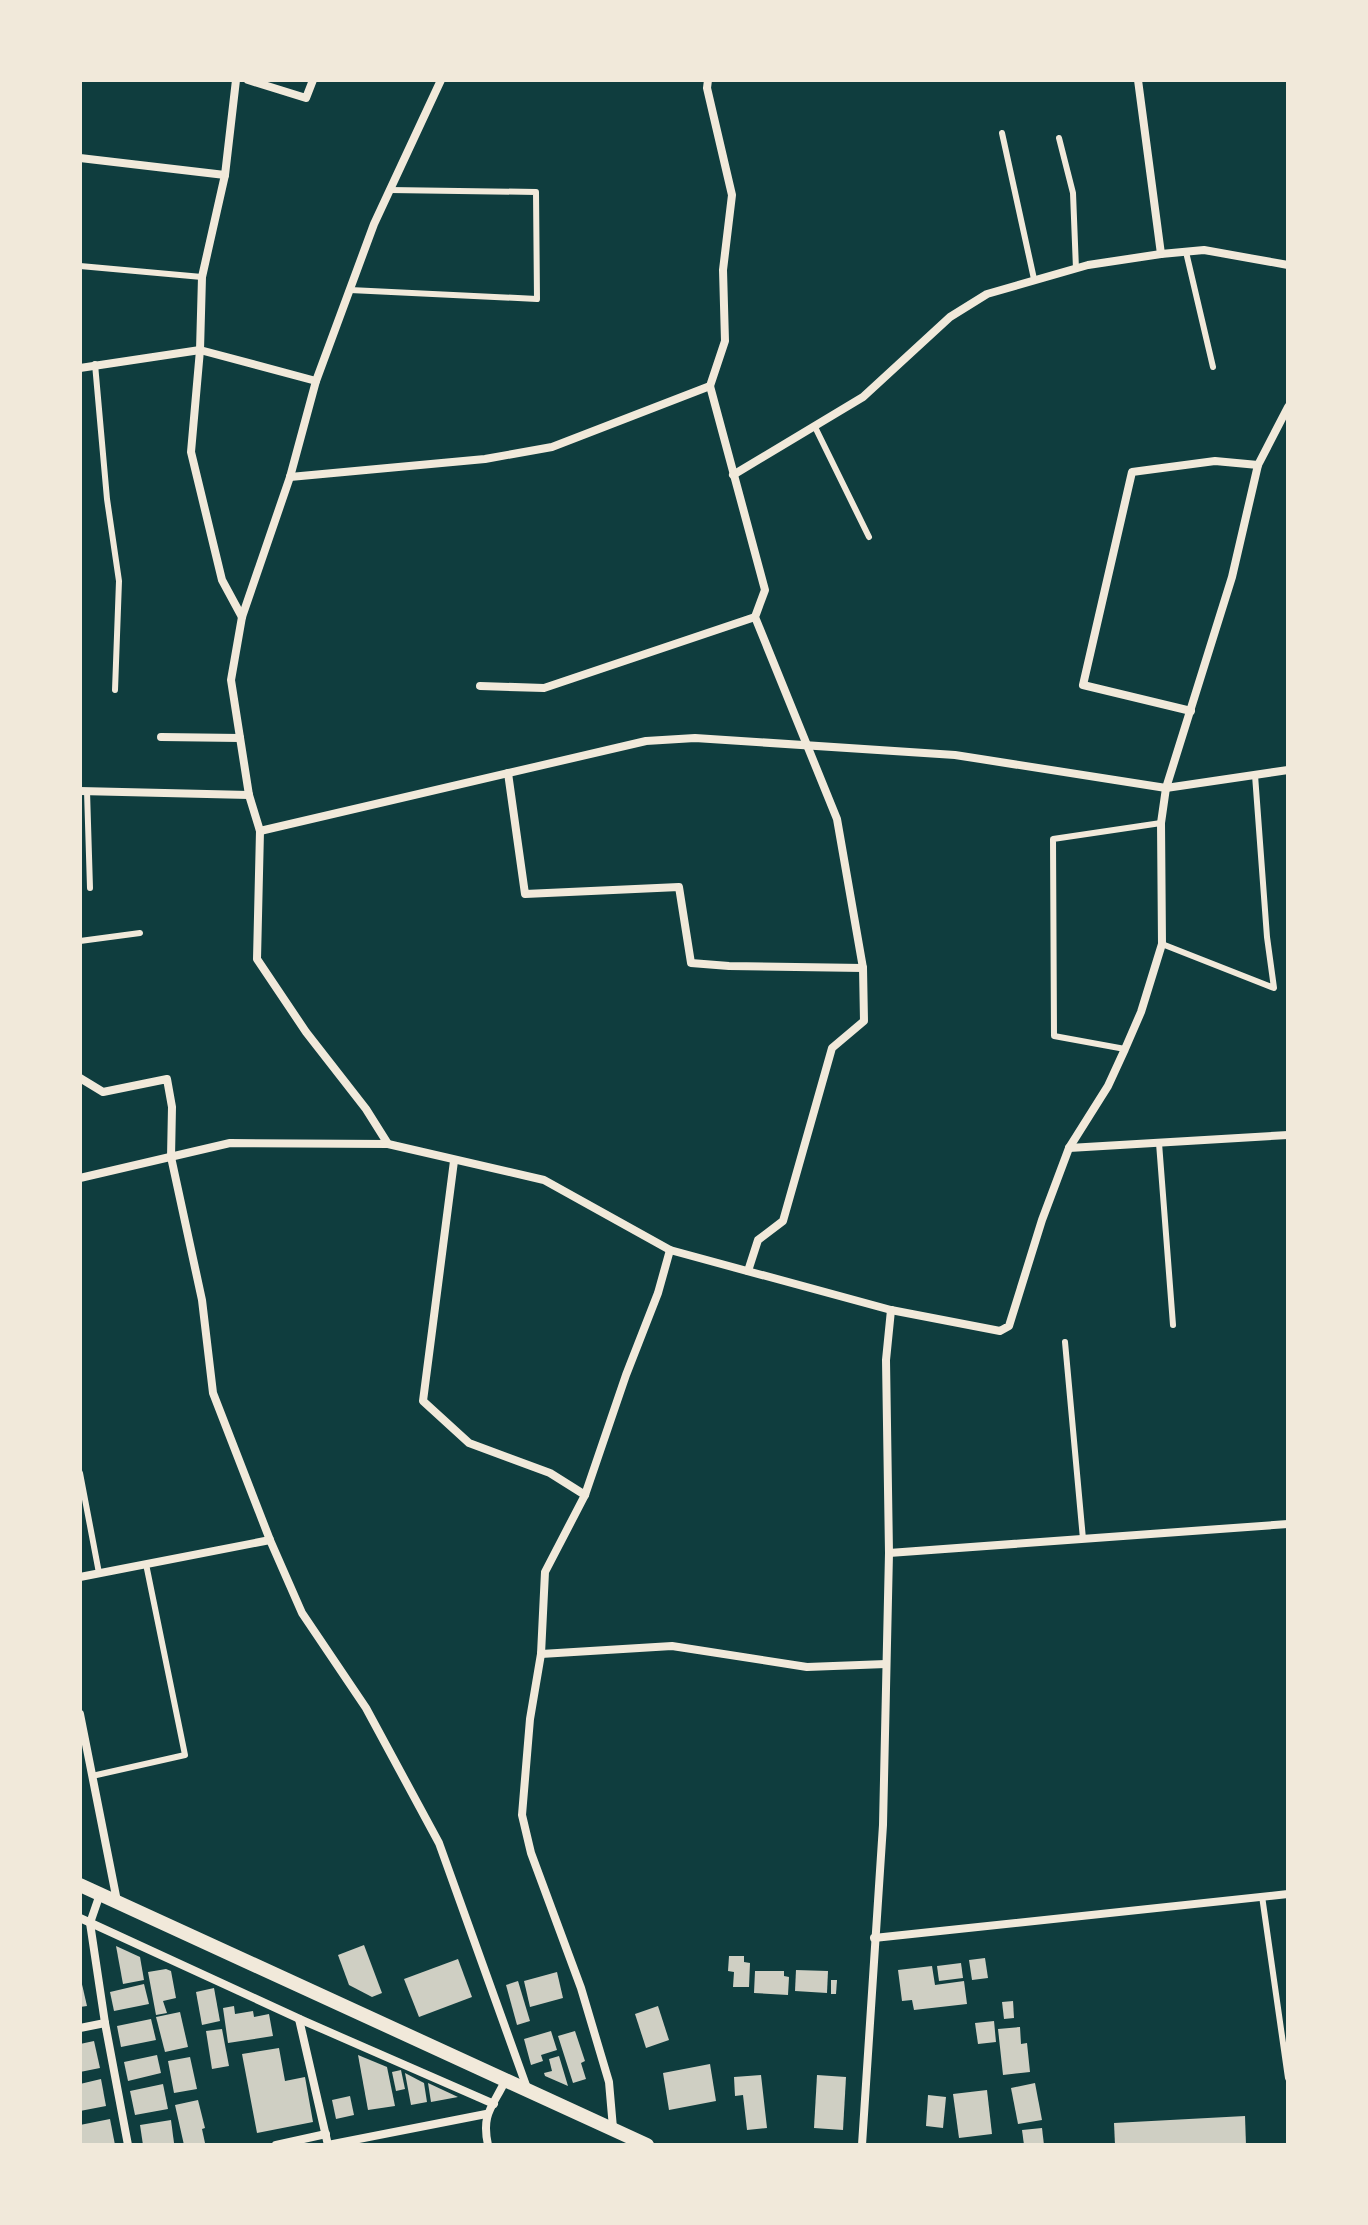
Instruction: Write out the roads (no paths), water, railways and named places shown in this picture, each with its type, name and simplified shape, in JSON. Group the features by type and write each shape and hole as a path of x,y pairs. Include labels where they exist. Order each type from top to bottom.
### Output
{"street":[{"path":"236,80 225,175 202,277 200,350 191,452 222,580 242,617"},
{"path":"248,80 306,98 313,80"},
{"path":"388,1144 257,959 260,831 249,795 231,680 242,617 290,477 316,381 374,224 441,80"},
{"path":"708,80 707,88 732,195 723,270 725,341 710,386 765,590 755,617 837,819 863,968 864,1021 832,1048 783,1221 758,1240 748,1271"},
{"path":"1138,80 1161,254"},
{"path":"80,158 225,175"},
{"path":"733,475 863,397 950,317 987,294 1076,269 1161,254 1204,250 1288,265"},
{"path":"80,368 200,350 316,381"},
{"path":"290,477 485,459 552,447 710,386"},
{"path":"80,1178 230,1143 388,1144 544,1180 670,1250 891,1310 1000,1331 1009,1326 1042,1220 1069,1148 1108,1086 1125,1049 1141,1012 1162,944 1161,823 1166,788 1232,577 1258,465 1288,407"},
{"path":"1191,711 1083,685 1132,472 1215,461 1258,465"},
{"path":"480,686 544,688 755,617"},
{"path":"161,737 240,738"},
{"path":"260,831 646,741 695,738 955,755 1166,788 1288,770"},
{"path":"508,773 525,894 679,887 691,963 863,968"},
{"path":"83,791 249,795"},
{"path":"80,1078 103,1092 167,1079 172,1107 171,1157 202,1300 213,1393 302,1613 366,1708 439,1843 527,2088"},
{"path":"1069,1148 1288,1135"},
{"path":"454,1161 423,1401 469,1443 550,1473 585,1495"},
{"path":"613,2128 609,2082 581,1988 531,1853 522,1815 530,1719 541,1654 545,1572 585,1495 658,1293 670,1250"},
{"path":"862,2145 883,1825 889,1553 886,1360 891,1310"},
{"path":"889,1553 1288,1524"},
{"path":"80,1577 270,1540"},
{"path":"541,1654 672,1646 807,1667 886,1664"},
{"path":"80,1714 117,1901"},
{"path":"80,1885 647,2145"},
{"path":"100,1894 90,1923 128,2145"},
{"path":"874,1938 1288,1894"},
{"path":"80,1918 494,2104"},
{"path":"299,2019 328,2145 486,2114"},
{"path":"80,2028 105,2023"},
{"path":"488,2145 484,2129 486,2114 506,2079"},
{"path":"276,2145 326,2134"}],"lane":[{"path":"1002,133 1034,279"},
{"path":"1059,138 1073,193 1076,269"},
{"path":"350,290 537,299 536,192 390,190"},
{"path":"1186,252 1213,367"},
{"path":"80,266 202,277"},
{"path":"95,364 107,499 119,581 115,690"},
{"path":"815,427 869,537"},
{"path":"1162,944 1274,988 1267,937 1255,775"},
{"path":"83,791 90,888"},
{"path":"1125,1049 1054,1036 1053,839 1161,823"},
{"path":"80,941 140,933"},
{"path":"1159,1143 1173,1325"},
{"path":"1065,1342 1083,1539"},
{"path":"80,1473 99,1573"},
{"path":"92,1776 185,1755 146,1564"},
{"path":"1262,1896 1288,2078"}]}
